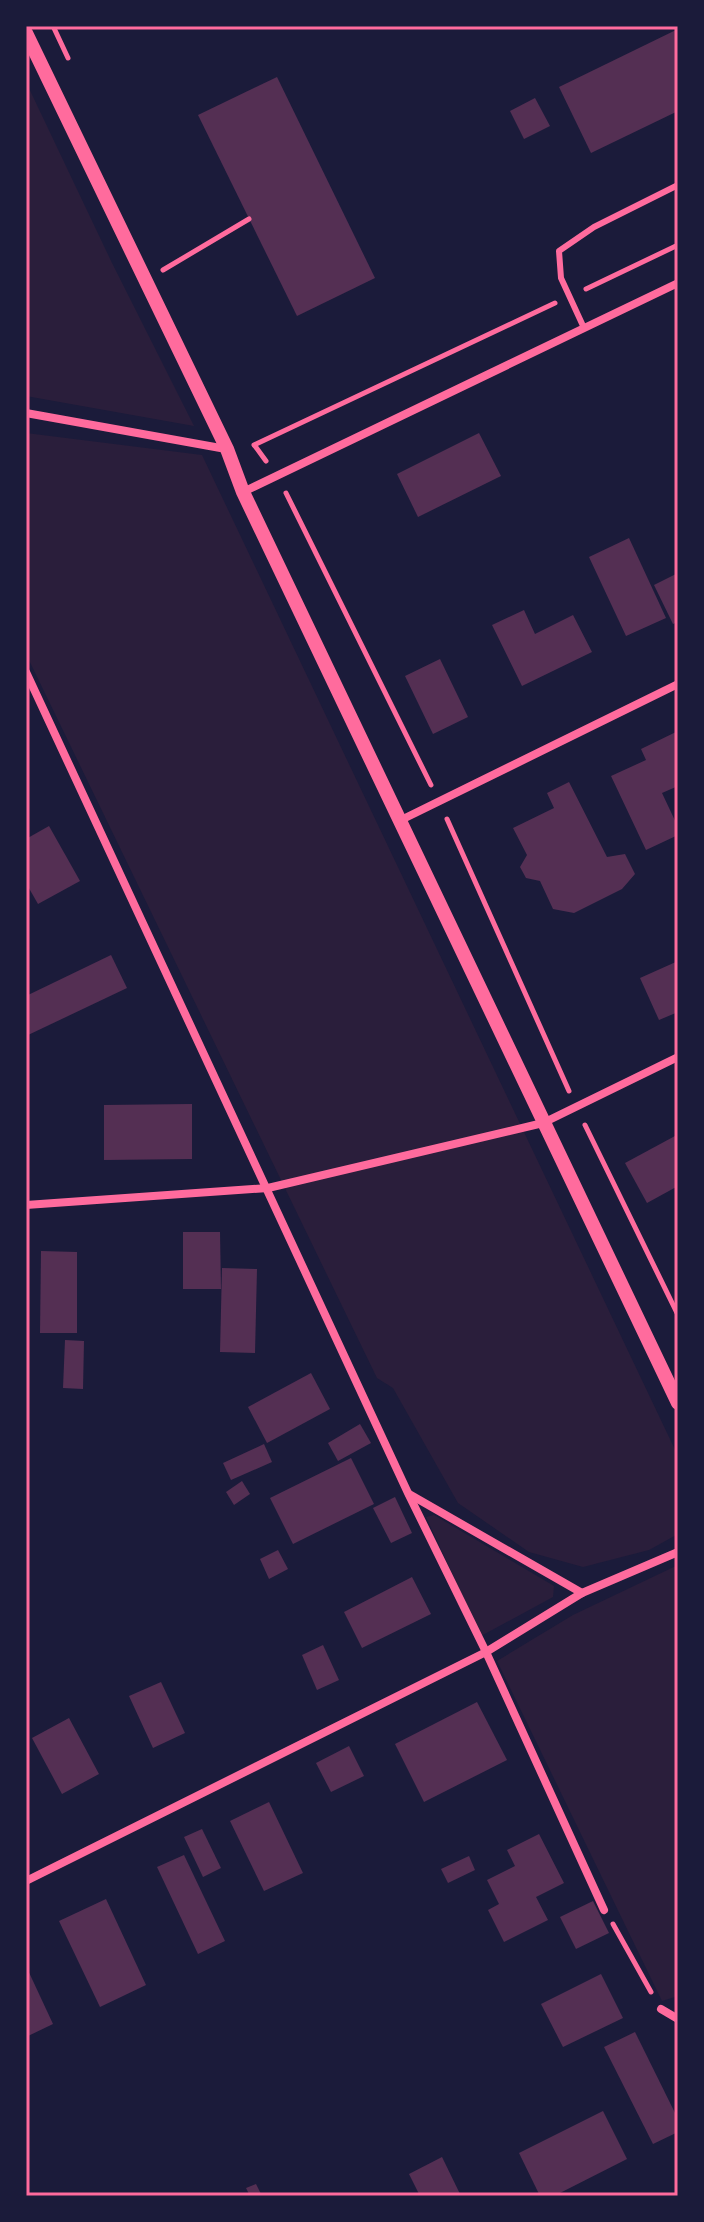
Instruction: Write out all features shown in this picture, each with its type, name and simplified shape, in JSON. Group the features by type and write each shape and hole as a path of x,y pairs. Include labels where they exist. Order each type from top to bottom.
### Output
{"street":[{"path":"26,33 227,449 243,492 678,1403"},
{"path":"243,492 678,283"},
{"path":"26,413 227,449"},
{"path":"26,672 604,1910"},
{"path":"401,820 678,684"},
{"path":"26,1205 268,1188 543,1123 678,1057"},
{"path":"408,1493 582,1593"},
{"path":"26,1881 486,1652 582,1593 678,1552"},
{"path":"661,2009 678,2019"}],"lane":[{"path":"584,328 561,278 559,251 594,227 678,185"}],"path":[{"path":"53,26 73,69"},
{"path":"145,280 249,219"},
{"path":"255,446 678,245"},
{"path":"161,253 175,281"},
{"path":"248,433 277,475 439,801 576,1107 678,1315"},
{"path":"604,1910 661,2009"}],"shaded area":[{"path":"26,82 112,263 194,426 26,396"},
{"path":"26,433 202,455 678,1456 678,1534 649,1550 583,1567 529,1552 458,1503 393,1388 377,1378 26,654"},
{"path":"434,1515 554,1586 553,1597 481,1636 426,1517"},
{"path":"678,1565 678,1996 662,2001 497,1661 573,1615"}],"building":[{"path":"678,29 678,111 591,153 559,87"},
{"path":"277,77 375,278 297,316 198,115"},
{"path":"535,98 550,126 524,139 510,111"},
{"path":"479,433 501,476 418,517 397,474"},
{"path":"629,538 666,618 626,636 589,557"},
{"path":"678,573 678,622 673,624 654,585"},
{"path":"524,610 535,634 573,615 592,652 522,686 492,625"},
{"path":"440,659 468,717 433,734 405,676"},
{"path":"678,731 678,786 662,793 678,827 678,835 646,850 611,776 646,760 641,749"},
{"path":"569,782 607,857 625,854 635,874 622,889 574,913 553,909 540,881 526,878 520,867 527,855 513,828 554,808 547,793"},
{"path":"49,826 80,881 38,904 26,883 26,839"},
{"path":"111,955 127,988 26,1036 26,996"},
{"path":"678,961 678,1012 659,1020 640,978"},
{"path":"192,1104 192,1159 104,1160 104,1105"},
{"path":"675,1136 678,1141 678,1186 647,1203 625,1163"},
{"path":"183,1232 220,1232 221,1289 183,1289"},
{"path":"41,1251 77,1252 77,1333 40,1333"},
{"path":"222,1268 257,1269 255,1353 220,1352"},
{"path":"65,1340 84,1341 83,1389 63,1388"},
{"path":"311,1373 330,1409 267,1443 248,1407"},
{"path":"360,1424 371,1443 338,1461 328,1443"},
{"path":"264,1444 272,1462 231,1480 223,1463"},
{"path":"351,1458 374,1504 293,1544 270,1498"},
{"path":"242,1481 250,1494 234,1505 226,1492"},
{"path":"395,1497 412,1533 391,1543 373,1508"},
{"path":"278,1550 288,1569 269,1579 260,1559"},
{"path":"412,1577 431,1614 362,1648 344,1612"},
{"path":"323,1645 339,1680 317,1690 302,1655"},
{"path":"161,1682 185,1733 153,1748 129,1696"},
{"path":"477,1702 507,1760 424,1802 395,1744"},
{"path":"69,1718 99,1774 62,1794 32,1738"},
{"path":"349,1746 364,1776 331,1792 316,1763"},
{"path":"269,1802 303,1873 264,1891 230,1821"},
{"path":"202,1829 221,1868 203,1877 184,1837"},
{"path":"539,1834 564,1883 536,1897 548,1920 504,1942 488,1910 499,1904 487,1880 515,1866 507,1850"},
{"path":"184,1855 225,1941 198,1954 157,1867"},
{"path":"469,1856 475,1870 448,1883 441,1869"},
{"path":"106,1899 146,1985 100,2007 59,1921"},
{"path":"593,1901 609,1933 576,1949 560,1917"},
{"path":"26,1966 53,2024 26,2037"},
{"path":"601,1974 623,2018 563,2047 541,2004"},
{"path":"635,2032 678,2119 678,2132 653,2144 604,2047"},
{"path":"603,2111 627,2159 554,2196 540,2196 519,2153"},
{"path":"442,2157 461,2196 420,2196 409,2174"},
{"path":"256,2184 262,2196 250,2196 246,2188"}]}
